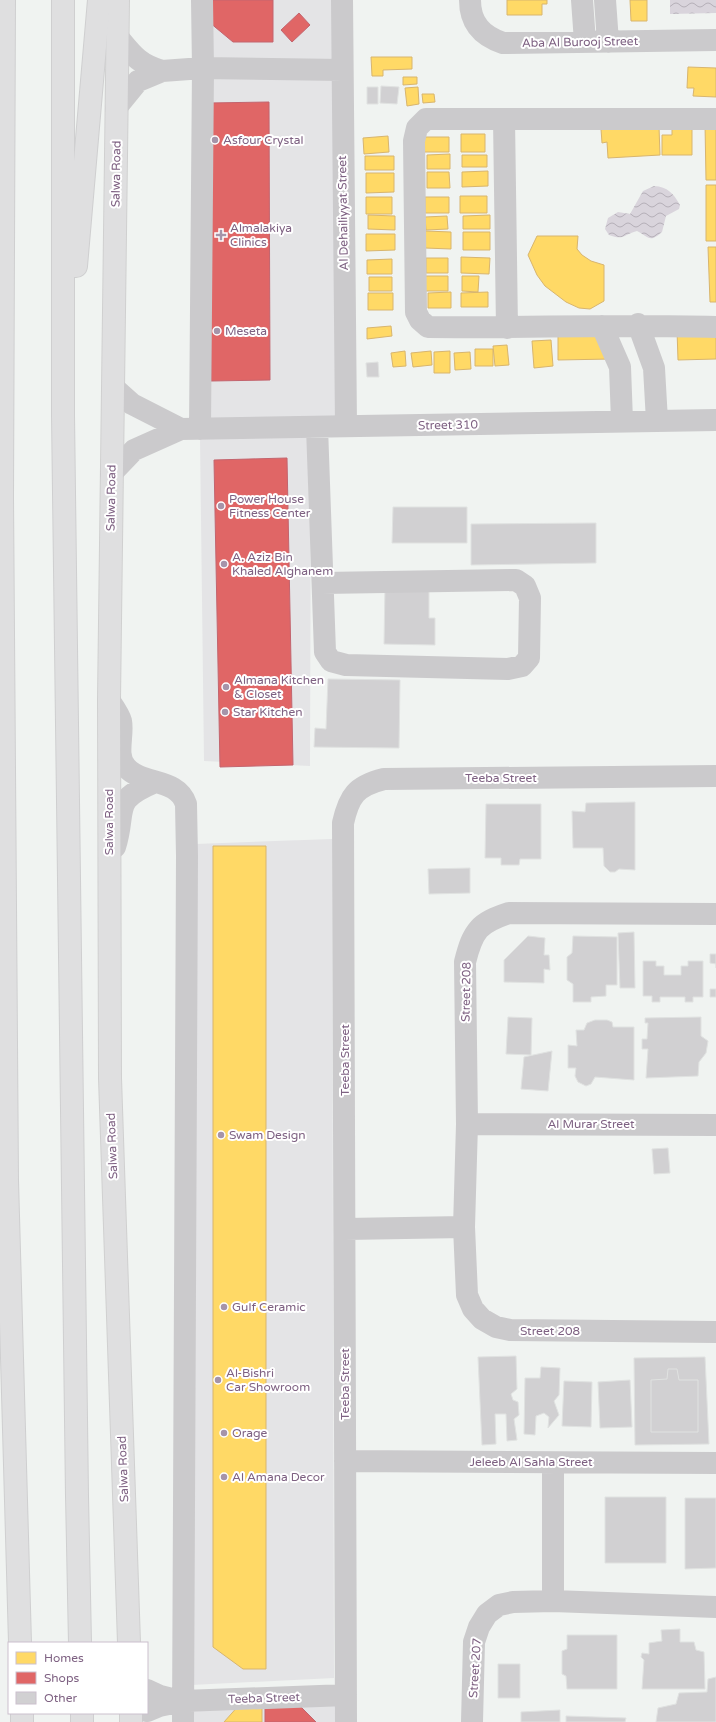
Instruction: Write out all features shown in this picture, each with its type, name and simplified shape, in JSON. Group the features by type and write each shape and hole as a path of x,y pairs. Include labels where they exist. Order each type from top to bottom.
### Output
{"main road":[{"path":"4,0 1,487 7,1180 20,1642"},
{"path":"63,0 63,415 80,1642"},
{"path":"63,415 99,0"},
{"name":"Salwa Road","path":"118,0 109,700 110,1078 129,1642"}],"street":[{"path":"191,429 203,68 202,0"},
{"name":"Al Dehailiyyat Street","path":"342,0 346,426"},
{"name":"Aba Al Burooj Street","path":"470,0 470,8 474,21 480,31 490,39 503,43 716,40"},
{"path":"582,0 585,42"},
{"path":"605,0 608,42"},
{"path":"117,36 133,56 146,66 162,71"},
{"path":"116,108 138,81 162,71 203,68 342,70"},
{"path":"716,119 426,119 417,128 414,140 416,312 420,320 428,327 507,328 638,324 716,327"},
{"path":"504,119 507,328"},
{"path":"638,324 654,368 657,421"},
{"path":"602,326 620,367 622,421"},
{"name":"Street 310","path":"113,387 132,404 191,429"},
{"name":"Street 310","path":"111,474 134,450 191,429 716,420"},
{"path":"317,427 325,652 331,661 346,665 508,669 522,666 529,658 530,598 525,586 516,580 323,583"},
{"path":"109,700 121,721 121,756 125,766 136,774 169,786 183,796 186,804 183,1712"},
{"name":"Teeba Street","path":"346,1722 346,1229 343,823 347,808 355,793 367,783 384,779 716,776"},
{"path":"109,867 119,837 121,811 126,800 134,792 155,782"},
{"name":"Street 208","path":"716,914 509,913 491,919 478,929 469,945 465,962 467,1124 464,1227 467,1295 473,1309 482,1319 496,1327 510,1330 716,1332"},
{"name":"Al Murar Street","path":"467,1124 716,1124"},
{"path":"346,1229 464,1227"},
{"name":"Jeleeb Al Sahla Street","path":"345,1461 716,1463"},
{"path":"553,1463 553,1602"},
{"name":"Street 207","path":"472,1722 474,1642 478,1627 487,1614 499,1605 513,1602 553,1602 716,1607"},
{"name":"Teeba Street","path":"148,1690 160,1696 183,1712"},
{"name":"Teeba Street","path":"148,1711 160,1706 183,1712 346,1695"},
{"name":"Teeba Street","path":"136,1722 144,1714"}],"shaded area":[{"path":"209,0 333,0 333,61 210,60"},
{"path":"209,73 333,75 338,417 209,421"},
{"path":"311,436 310,766 204,761 200,437"},
{"path":"332,839 334,1678 191,1685 195,844"},
{"path":"336,1694 336,1722 193,1722 192,1704"}],"water":[{"path":"670,0 716,0 716,13 670,14"},
{"path":"654,186 670,191 680,205 679,209 666,216 662,232 654,238 646,237 637,231 621,237 609,235 605,229 608,218 618,212 630,214 643,191"}],"building: Homes":[{"path":"507,0 547,0 547,4 542,4 542,15 507,15"},
{"path":"630,0 647,0 647,21 631,21"},
{"path":"371,57 412,57 412,69 383,70 383,76 372,76"},
{"path":"688,67 716,68 716,97 693,96 694,88 687,88"},
{"path":"403,77 417,77 417,84 403,85"},
{"path":"418,87 419,104 407,106 405,88"},
{"path":"422,94 434,94 435,102 423,103"},
{"path":"705,124 716,124 716,180 706,180"},
{"path":"672,125 692,125 692,155 662,155 662,135 672,135"},
{"path":"659,127 660,155 608,158 607,142 602,143 601,129"},
{"path":"461,134 485,134 485,152 461,152"},
{"path":"388,136 389,152 364,154 363,138"},
{"path":"424,137 449,137 449,152 424,152"},
{"path":"450,154 450,169 427,169 427,155"},
{"path":"462,155 487,155 487,167 462,167"},
{"path":"365,156 394,156 394,170 365,170"},
{"path":"488,171 488,186 462,187 462,172"},
{"path":"427,172 449,172 450,188 427,188"},
{"path":"366,173 394,173 394,192 366,193"},
{"path":"706,185 716,185 716,241 706,241"},
{"path":"460,196 487,196 487,213 460,213"},
{"path":"366,197 392,197 392,214 366,214"},
{"path":"425,197 449,197 449,213 425,213"},
{"path":"368,215 395,216 395,230 368,229"},
{"path":"490,215 490,229 463,229 463,216"},
{"path":"447,216 448,229 426,230 425,217"},
{"path":"425,231 451,232 451,249 425,248"},
{"path":"463,232 490,232 490,250 463,250"},
{"path":"366,234 395,234 395,250 366,251"},
{"path":"537,236 578,236 577,249 582,255 591,261 604,265 604,301 590,309 579,308 566,302 545,286 537,275 528,255"},
{"path":"708,247 716,247 716,302 710,302"},
{"path":"461,257 490,258 489,274 461,273"},
{"path":"426,258 448,258 448,273 426,273"},
{"path":"392,259 392,274 367,274 367,260"},
{"path":"425,276 448,276 448,291 425,291"},
{"path":"462,276 479,276 478,292 462,291"},
{"path":"369,277 392,277 392,291 369,291"},
{"path":"451,292 451,308 428,308 428,293"},
{"path":"488,292 488,307 461,307 461,293"},
{"path":"368,293 393,293 393,310 368,310"},
{"path":"391,326 392,336 367,339 367,328"},
{"path":"716,329 716,359 678,360 677,330"},
{"path":"610,332 611,359 558,360 558,333"},
{"path":"551,340 553,366 534,368 532,341"},
{"path":"507,345 509,365 495,366 493,346"},
{"path":"475,349 493,349 493,366 475,366"},
{"path":"405,351 406,366 393,367 391,353"},
{"path":"431,351 432,365 413,367 411,353"},
{"path":"450,351 450,373 434,373 434,352"},
{"path":"470,352 471,369 455,370 454,353"},
{"path":"213,846 266,846 266,1669 243,1669 213,1647"},
{"path":"240,1704 262,1704 262,1722 224,1722"}],"building: Shops":[{"path":"203,0 273,0 273,42 233,42 203,17"},
{"path":"299,13 310,25 292,42 281,30"},
{"path":"269,102 270,380 211,381 209,103"},
{"path":"287,458 293,765 220,767 214,460"},
{"path":"265,1704 298,1704 316,1722 265,1722"}],"building: Other":[{"path":"381,86 399,87 397,104 380,103"},
{"path":"367,87 378,87 378,104 367,104"},
{"path":"378,362 379,377 367,377 366,363"},
{"path":"393,507 467,507 467,543 392,543"},
{"path":"596,523 596,563 471,565 471,524"},
{"path":"429,583 429,618 435,618 435,645 384,644 385,586"},
{"path":"328,679 400,680 399,748 314,747 315,728 326,729"},
{"path":"635,802 635,870 619,869 615,872 610,872 604,866 603,848 573,848 572,811 585,812 586,803"},
{"path":"486,804 541,804 541,859 520,859 519,865 501,865 501,858 485,858"},
{"path":"470,868 470,893 429,894 428,869"},
{"path":"634,932 635,988 620,988 618,933"},
{"path":"528,936 545,938 544,955 549,955 550,970 544,969 544,983 504,982 504,960"},
{"path":"573,936 617,937 617,985 606,985 606,996 591,997 591,1002 573,1002 573,984 567,980 567,957 572,953"},
{"path":"710,954 716,954 716,964 710,963"},
{"path":"643,961 656,961 656,966 664,966 664,975 681,975 681,966 688,966 688,961 703,961 703,997 693,997 693,1002 685,1002 685,997 660,997 660,1002 652,1002 652,996 643,996"},
{"path":"710,989 716,989 716,997 710,997"},
{"path":"508,1017 532,1018 531,1055 506,1054"},
{"path":"701,1017 701,1036 708,1041 706,1053 699,1062 698,1076 646,1078 648,1049 642,1049 642,1039 647,1039 648,1023 645,1023 645,1018"},
{"path":"595,1020 607,1020 612,1022 613,1027 634,1027 634,1080 595,1077 591,1084 586,1086 578,1082 575,1076 576,1068 568,1068 568,1045 577,1046 576,1030 584,1030 587,1023"},
{"path":"552,1051 548,1091 521,1089 524,1057"},
{"path":"668,1148 670,1173 654,1174 652,1149"},
{"path":"516,1356 517,1389 511,1394 513,1400 518,1402 519,1415 514,1419 517,1440 507,1441 506,1414 495,1414 496,1444 482,1445 478,1357"},
{"path":"705,1357 709,1444 635,1445 634,1358"},
{"path":"541,1367 560,1368 559,1395 554,1401 559,1415 548,1428 549,1417 544,1413 536,1416 535,1435 524,1434 525,1378 540,1378"},
{"path":"668,1369 677,1369 679,1380 698,1380 698,1432 651,1432 651,1380 667,1379"},
{"path":"630,1380 632,1427 600,1428 598,1382"},
{"path":"564,1381 592,1382 591,1427 562,1426"},
{"path":"605,1497 666,1497 666,1563 605,1563"},
{"path":"685,1498 716,1498 716,1568 685,1569"},
{"path":"680,1629 680,1642 694,1642 696,1650 704,1652 705,1689 642,1689 644,1660 641,1657 642,1653 649,1654 649,1643 662,1641 661,1630"},
{"path":"567,1635 617,1635 617,1689 567,1689 566,1676 562,1674 562,1651 567,1649"},
{"path":"498,1664 520,1664 520,1698 498,1698"},
{"path":"716,1677 716,1722 656,1722 658,1708 676,1704 679,1693 707,1692 708,1679"},
{"path":"560,1710 560,1722 521,1722 521,1712"},
{"path":"566,1716 626,1718 625,1722 566,1722"}],"place":[{"name":"Asfour Crystal","path":"215,140"},
{"name":"Almalakiya Clinics","path":"221,235"},
{"name":"Meseta","path":"217,331"},
{"name":"Power House Fitness Center","path":"221,506"},
{"name":"A. Aziz Bin Khaled Alghanem","path":"224,564"},
{"name":"Almana Kitchen & Closet","path":"226,687"},
{"name":"Star Kitchen","path":"225,712"},
{"name":"Swam Design","path":"221,1135"},
{"name":"Gulf Ceramic","path":"224,1307"},
{"name":"Al-Bishri Car Showroom","path":"218,1380"},
{"name":"Orage","path":"224,1433"},
{"name":"Al Amana Decor","path":"224,1477"}]}
